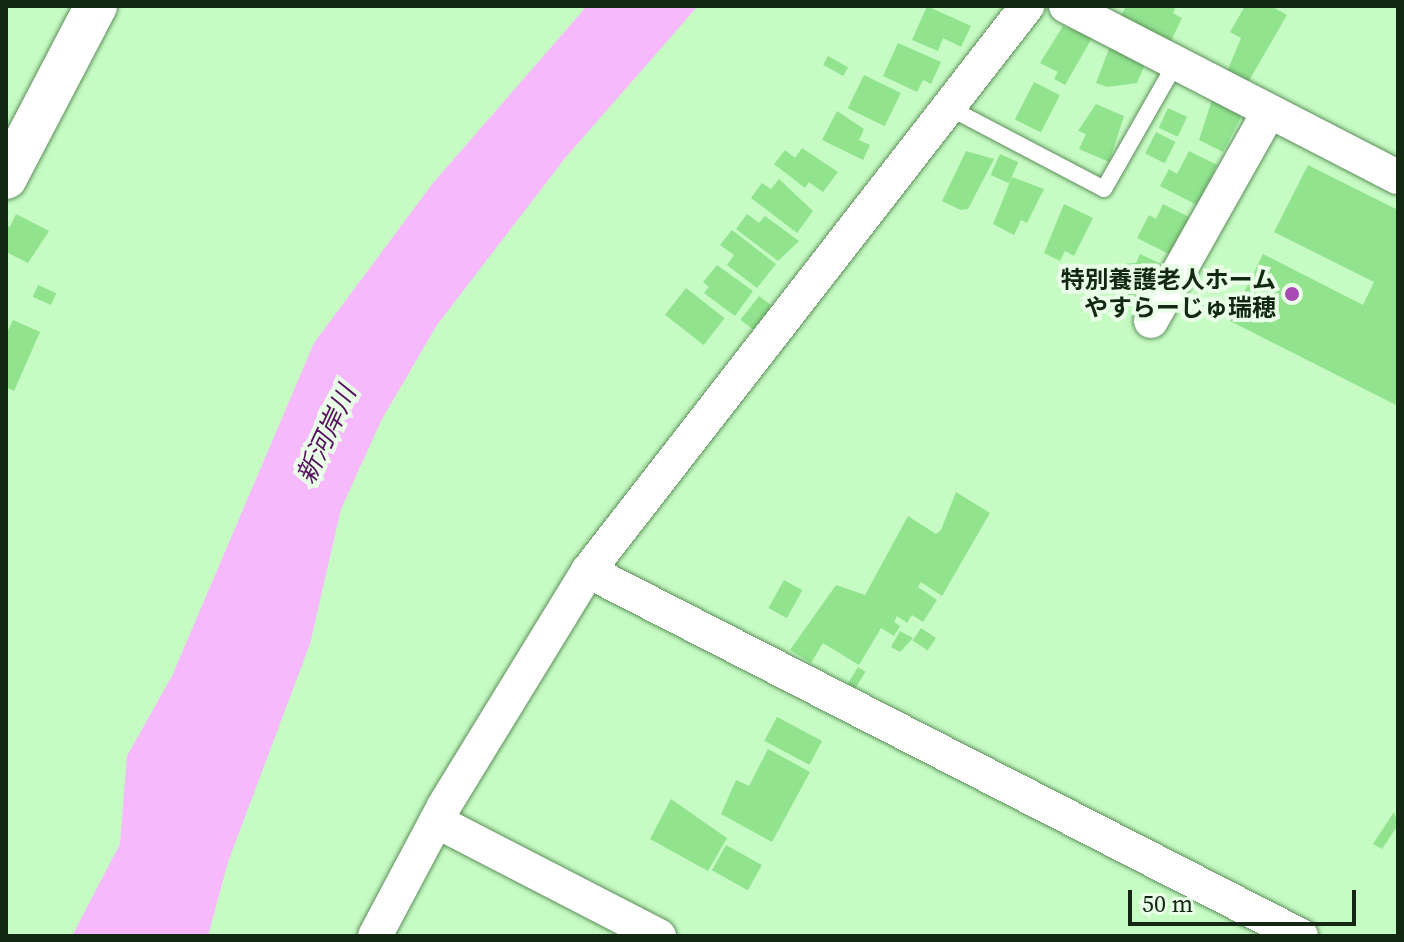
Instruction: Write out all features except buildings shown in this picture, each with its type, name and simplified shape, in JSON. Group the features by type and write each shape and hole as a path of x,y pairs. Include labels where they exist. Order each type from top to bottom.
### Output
{"street":[{"path":"9,166 96,6"},
{"path":"375,936 436,821 588,571 1027,6"},
{"path":"1066,6 1398,177"},
{"path":"1151,321 1269,112"},
{"path":"588,571 1301,936"},
{"path":"436,821 659,936"}],"lane":[{"path":"948,107 1104,189 1176,63"}],"water":[{"name":"新河岸川","path":"587,6 698,6 566,157 437,325 382,419 341,509 310,644 228,862 208,936 72,936 120,844 127,756 172,676 314,343 433,183"}],"place":[{"name":"特別養護老人ホーム やすらーじゅ瑞穂","path":"1292,294"}]}
